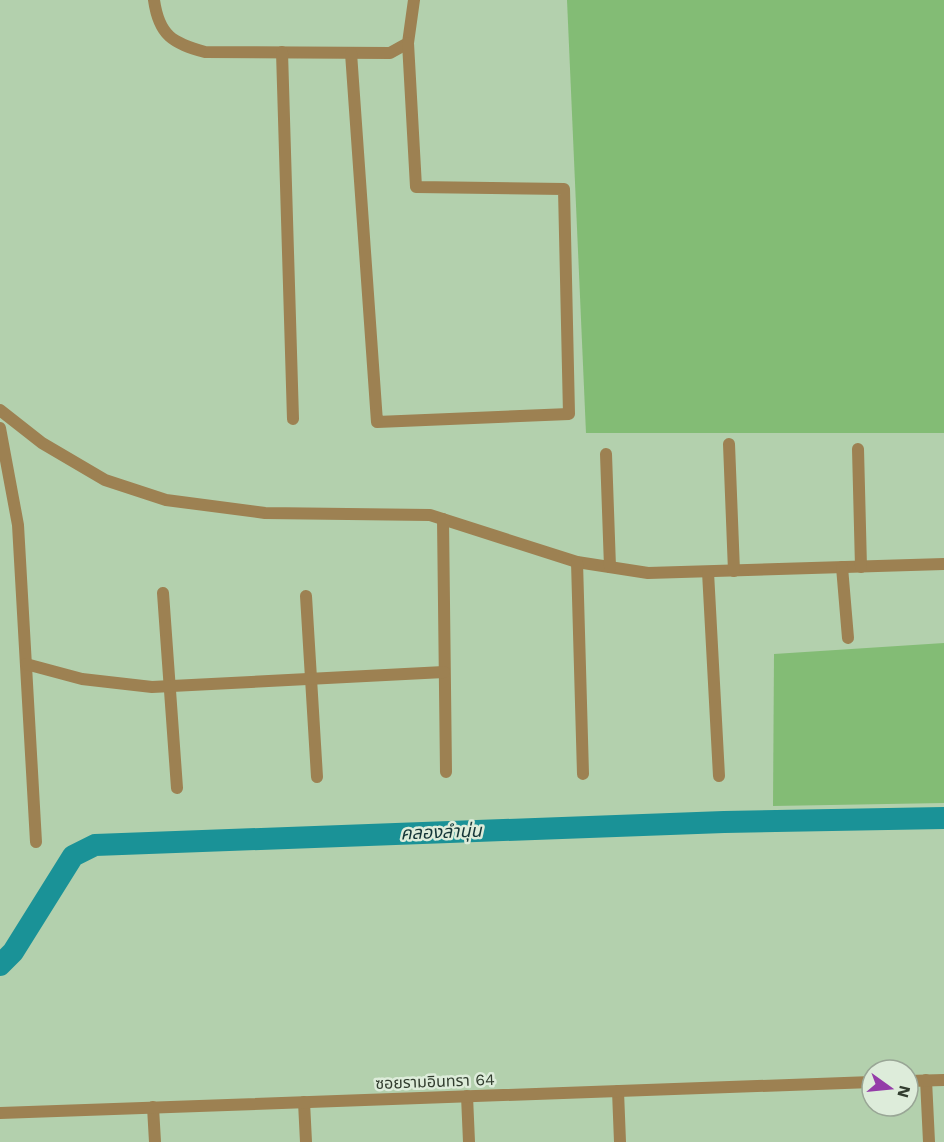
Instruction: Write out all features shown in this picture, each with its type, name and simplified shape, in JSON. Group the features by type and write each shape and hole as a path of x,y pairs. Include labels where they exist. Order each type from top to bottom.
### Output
{"street":[{"path":"154,0 157,19 177,44 206,52 390,53 408,43"},
{"path":"351,53 377,422 569,414 564,189 416,187 408,43 414,0"},
{"path":"282,52 293,419"},
{"path":"0,410 42,443 105,480 166,500 265,513 430,515 577,562 648,573 944,564"},
{"path":"0,428 3,459 18,525 36,842"},
{"path":"729,444 734,571"},
{"path":"858,449 861,567"},
{"path":"606,454 610,567"},
{"path":"443,519 446,772"},
{"path":"577,562 583,774"},
{"path":"842,567 848,638"},
{"path":"708,572 719,776"},
{"path":"163,593 177,788"},
{"path":"306,596 316,777"},
{"path":"26,664 82,679 152,687 444,672"},
{"path":"920,1080 944,1080"},
{"path":"926,1080 929,1142"},
{"name":"ซอยรามอินทรา 64","path":"0,1113 860,1082"},
{"path":"618,1091 620,1142"},
{"path":"467,1096 469,1142"},
{"path":"304,1102 306,1142"},
{"path":"153,1107 155,1142"}],"green space":[{"path":"567,0 944,0 944,433 586,433"},
{"path":"944,643 944,803 773,806 774,654"}],"waterway":[{"name":"คลองลำนุ่น","path":"0,965 13,952 73,856 95,845 724,822 944,818"}]}
